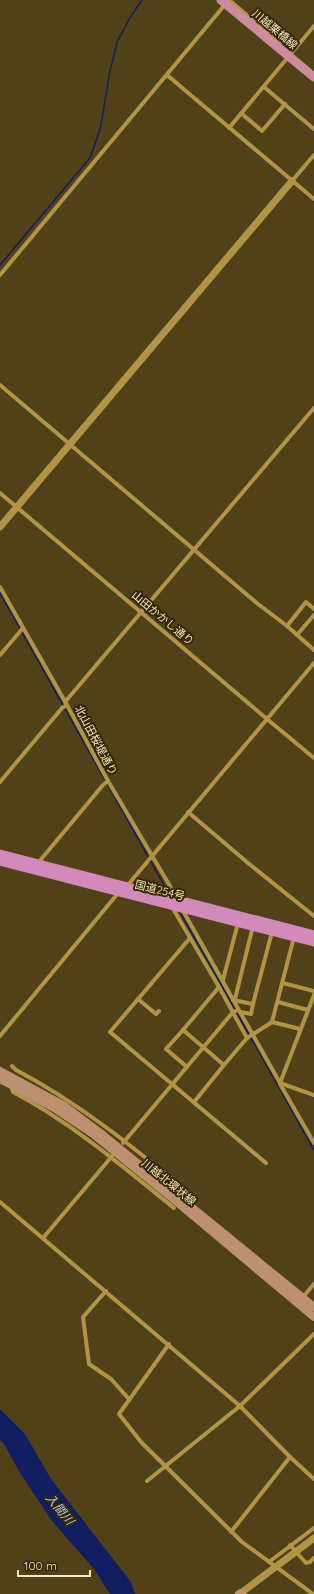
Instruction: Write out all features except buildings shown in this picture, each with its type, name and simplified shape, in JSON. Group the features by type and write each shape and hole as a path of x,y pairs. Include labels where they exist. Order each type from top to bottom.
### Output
{"highway":[{"name":"国道254号","path":"0,854 238,923 314,942"},
{"name":"国道254号","path":"0,861 123,889"},
{"name":"国道254号","path":"176,904 314,935"}],"main road":[{"name":"川越栗橋線","path":"222,4 240,16 314,77"},
{"name":"川越北環状線","path":"0,1071 63,1105 103,1135 314,1307"},
{"name":"川越北環状線","path":"0,1079 20,1081 54,1108 93,1134 314,1317"}],"street":[{"path":"215,0 222,4 280,54 288,56"},
{"path":"229,0 287,49 288,56"},
{"path":"0,275 167,75 222,4"},
{"path":"229,128 314,26"},
{"path":"167,75 314,199"},
{"path":"264,87 314,129"},
{"path":"241,113 262,131 285,104"},
{"path":"0,527 314,155"},
{"path":"0,385 314,650"},
{"path":"0,782 314,408"},
{"name":"山田かかし通り","path":"0,493 142,612 267,720 314,757"},
{"name":"北山田桜堤通り","path":"0,587 108,781 152,855 176,904"},
{"path":"286,626 306,602 314,609"},
{"path":"297,635 314,615"},
{"path":"0,655 23,628"},
{"path":"0,1036 314,663"},
{"path":"37,864 103,784 108,781"},
{"path":"188,812 314,916"},
{"path":"176,904 190,938 219,987 237,1011 250,1036 314,1143"},
{"path":"176,904 234,1000 237,1011 250,1036"},
{"path":"223,981 238,923"},
{"path":"234,1000 253,926"},
{"path":"237,1011 251,1014 272,931"},
{"path":"194,1102 250,1036 272,1022 294,937"},
{"path":"190,938 110,1032 266,1163"},
{"path":"283,982 314,991"},
{"path":"187,1067 166,1050 219,987"},
{"path":"280,1084 314,995"},
{"path":"138,999 156,1014 159,1011"},
{"path":"234,1000 253,1004"},
{"path":"278,1002 308,1010"},
{"path":"124,1142 204,1047 237,1011"},
{"path":"272,1022 300,1030"},
{"path":"183,1030 224,1065"},
{"path":"12,1066 20,1081 58,1093 188,1192"},
{"path":"20,1081 12,1089 13,1092 50,1113 112,1156 174,1208"},
{"path":"280,1084 314,1095"},
{"path":"43,1238 112,1156"},
{"path":"0,1202 240,1406 314,1479"},
{"path":"302,1297 314,1284"},
{"path":"106,1291 83,1317 89,1364 111,1379 129,1399"},
{"path":"147,1481 240,1406 314,1334"},
{"path":"168,1344 119,1414 141,1442 231,1532 242,1542 312,1594"},
{"path":"231,1532 290,1457"},
{"path":"269,1562 314,1528"},
{"path":"241,1594 314,1538"},
{"path":"290,1545 306,1563 310,1562 314,1558"}],"water":[{"name":"入間川","path":"0,1409 25,1434 51,1479 131,1582 135,1594 110,1594 94,1569 52,1521 20,1473 4,1444 0,1440"}],"waterway":[{"path":"0,265 90,158 100,130 110,71 117,42 131,16 142,0"},
{"path":"0,593 168,892"},
{"path":"181,914 235,1009"},
{"path":"237,1013 314,1150"}]}
